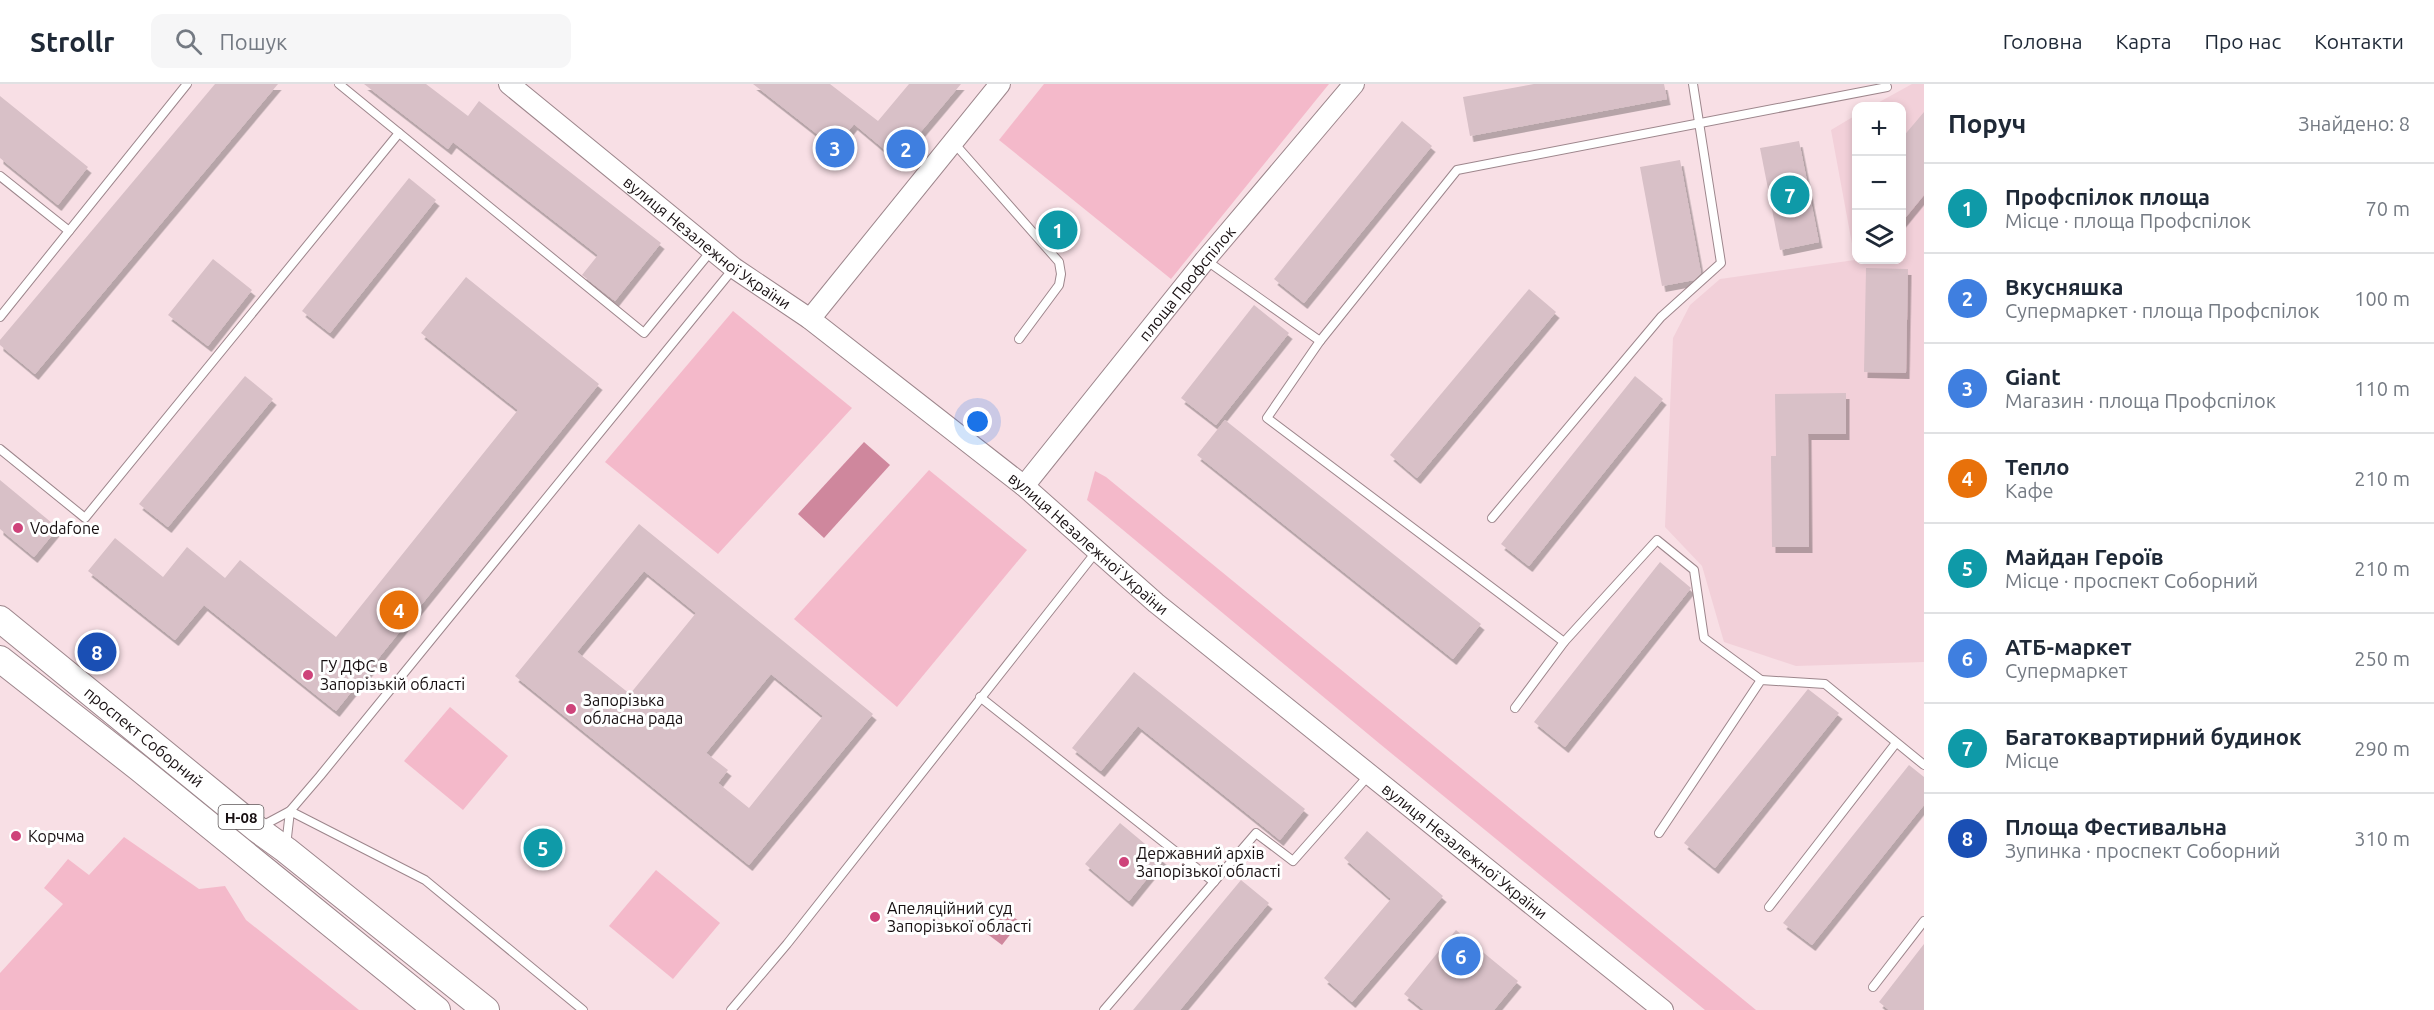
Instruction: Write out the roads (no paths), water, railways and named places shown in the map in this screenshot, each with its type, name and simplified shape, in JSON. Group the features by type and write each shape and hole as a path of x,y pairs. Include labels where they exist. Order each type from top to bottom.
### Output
{"main road":[{"name":"проспект Соборний","path":"0,619 305,903 437,1010"},
{"name":"проспект Соборний","path":"0,659 286,850 486,1010"},
{"path":"286,850 288,868 305,903"}],"street":[{"name":"вулиця Незалежної України","path":"509,84 734,268 810,319 1024,486 1156,603 1663,1010"},
{"path":"810,319 1000,84"},
{"name":"площа Профспілок","path":"1024,486 1205,260 1354,84"}],"lane":[{"path":"0,317 187,84"},
{"path":"339,84 644,333 712,250"},
{"path":"1492,518 1661,317 1721,263 1693,84"},
{"path":"1564,642 1267,418 1320,341 1457,170 1887,87"},
{"path":"0,449 85,518 399,134"},
{"path":"953,142 1059,262 1061,274 1059,285 1019,339"},
{"path":"0,176 69,231"},
{"path":"1205,260 1320,341"},
{"path":"256,829 290,811 734,268"},
{"path":"1515,708 1564,642 1657,540 1694,570 1704,638 1761,680 1825,684 1924,765"},
{"path":"731,1010 786,944 1096,552"},
{"path":"1659,833 1761,680"},
{"path":"980,697 1214,882"},
{"path":"1769,907 1896,743"},
{"path":"1105,1010 1256,833 1293,861 1370,774"},
{"path":"286,850 290,811"},
{"path":"290,811 425,880 583,1010"},
{"path":"1873,987 1924,921"}],"place":[{"name":"Giant","path":"835,148"},
{"name":"Вкусняшка","path":"906,149"},
{"name":"Багатоквартирний будинок","path":"1790,195"},
{"name":"Профспілок площа","path":"1058,230"},
{"name":"Vodafone","path":"18,528"},
{"name":"Тепло","path":"399,610"},
{"name":"Площа Фестивальна","path":"97,652"},
{"name":"ГУ ДФС в Запорізькій області","path":"308,675"},
{"name":"Запорізька обласна рада","path":"571,709"},
{"name":"Корчма","path":"16,836"},
{"name":"Майдан Героїв","path":"543,848"},
{"name":"Державний архів Запорізької області","path":"1124,862"},
{"name":"Апеляційний суд Запорізької області","path":"875,917"},
{"name":"АТБ-маркет","path":"1461,956"}]}
